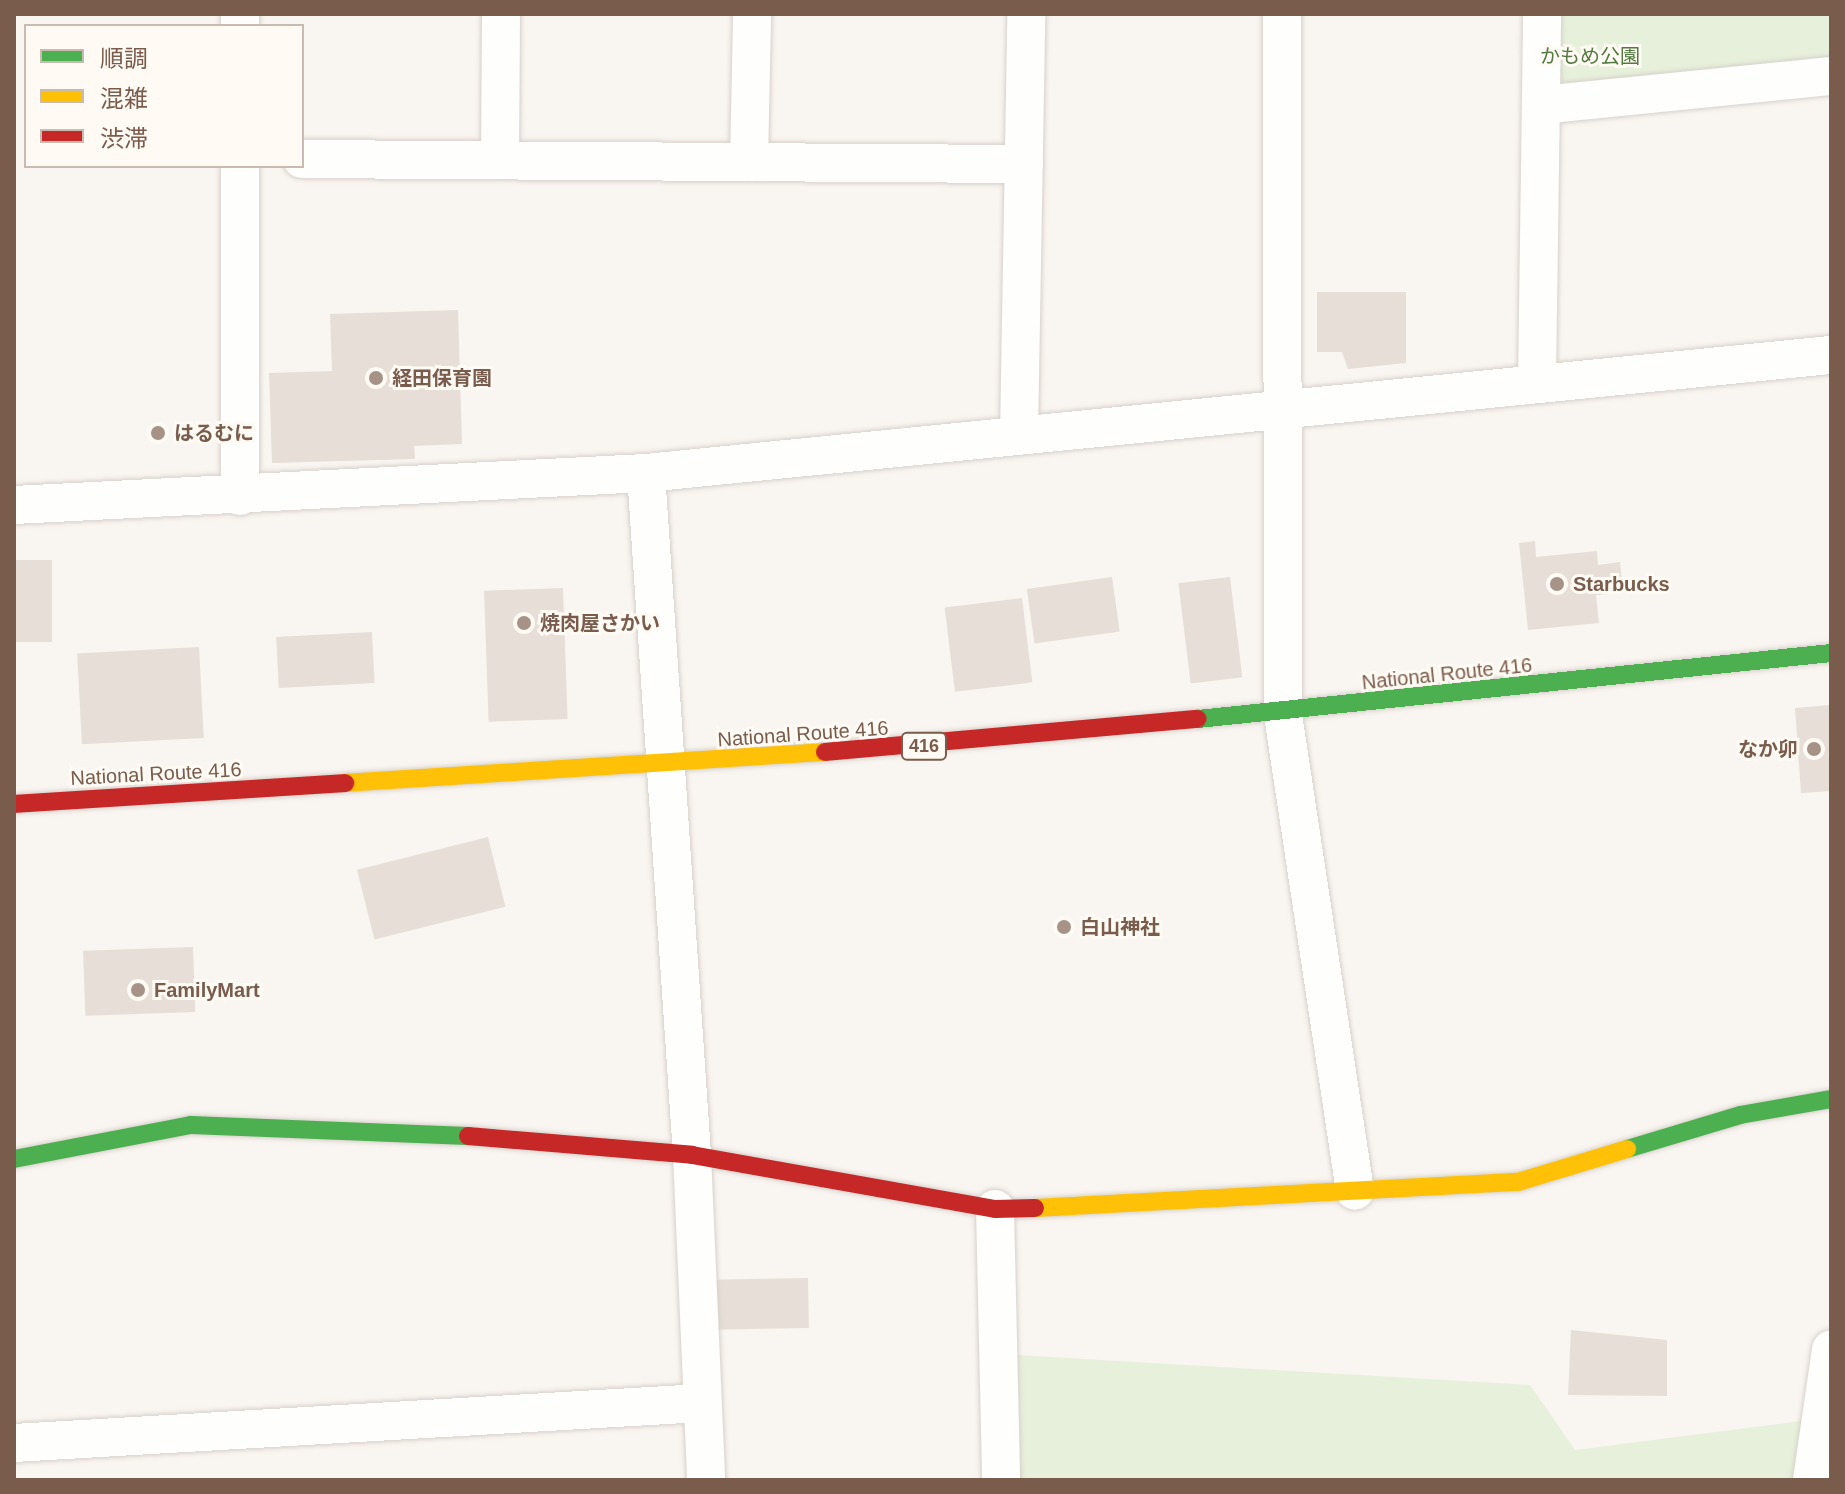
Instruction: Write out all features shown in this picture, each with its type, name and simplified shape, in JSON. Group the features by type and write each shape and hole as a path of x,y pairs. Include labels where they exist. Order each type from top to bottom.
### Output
{"main road":[{"name":"National Route 416","path":"14,804 663,767 1283,715 1831,653"},
{"path":"14,1159 191,1125 553,1139 692,1155 995,1209 1140,1207 1518,1182 1740,1115 1831,1099"}],"street":[{"path":"500,160 501,14"},
{"path":"749,162 752,14"},
{"path":"1019,435 1026,14"},
{"path":"1282,14 1277,407 1283,715 1355,1191"},
{"path":"1537,382 1542,14"},
{"path":"1541,105 1831,76"},
{"path":"304,159 1024,164"},
{"path":"240,168 240,496"},
{"path":"14,505 240,496 646,473 1277,407 1831,355"},
{"path":"646,473 663,767 692,1155 706,1480"},
{"path":"995,1209 1001,1480"},
{"path":"1812,1480 1831,1349"},
{"path":"14,1443 702,1403"}],"green space":[{"name":"かもめ公園","path":"1544,14 1831,14 1831,76 1542,103"},
{"path":"982,1353 1530,1385 1575,1450 1816,1419 1812,1480 993,1480"}],"building":[{"path":"1317,292 1406,292 1406,363 1348,369 1342,352 1317,352"},
{"path":"458,310 462,444 414,446 415,459 272,463 269,373 332,371 330,314"},
{"path":"1535,541 1536,557 1597,551 1598,565 1620,562 1623,593 1596,595 1599,623 1528,630 1519,543"},
{"path":"14,560 52,560 52,642 14,642"},
{"path":"1112,577 1120,631 1034,643 1027,589"},
{"path":"1230,577 1242,677 1191,684 1178,583"},
{"name":"焼肉屋さかい","path":"563,588 568,719 489,722 484,591"},
{"path":"1022,598 1032,682 955,692 945,608"},
{"path":"372,632 375,683 279,688 276,637"},
{"path":"199,647 204,738 82,744 77,653"},
{"name":"なか卯","path":"1831,705 1831,791 1801,793 1795,708"},
{"path":"488,837 505,907 374,940 357,870"},
{"path":"193,947 195,1012 85,1016 83,951"},
{"path":"808,1278 809,1328 713,1330 712,1280"},
{"path":"1571,1330 1667,1340 1667,1396 1568,1395"}],"traffic: fast":[{"path":"1198,719 1831,653"},
{"path":"1627,1149 1740,1115 1831,1099"},
{"path":"14,1159 191,1125 468,1136"}],"traffic: slow":[{"path":"345,783 825,752"},
{"path":"1035,1208 1518,1182 1627,1149"}],"traffic: jam":[{"path":"825,752 1198,719"},
{"path":"14,804 345,783"},
{"path":"468,1136 692,1155 995,1209 1035,1208"}],"place":[{"name":"経田保育園","path":"376,378"},
{"name":"はるむに","path":"158,433"},
{"name":"Starbucks","path":"1557,584"},
{"name":"焼肉屋さかい","path":"524,623"},
{"name":"なか卯","path":"1814,749"},
{"name":"白山神社","path":"1064,927"},
{"name":"FamilyMart","path":"138,990"}]}
